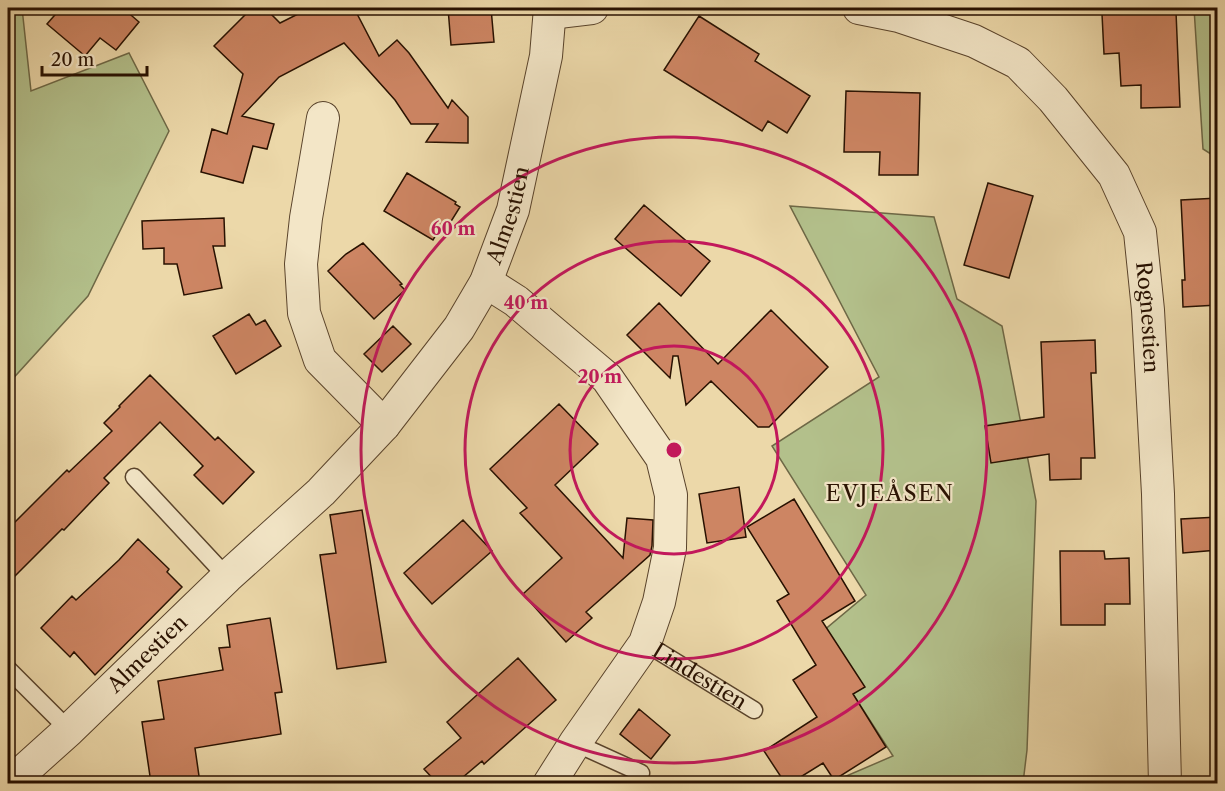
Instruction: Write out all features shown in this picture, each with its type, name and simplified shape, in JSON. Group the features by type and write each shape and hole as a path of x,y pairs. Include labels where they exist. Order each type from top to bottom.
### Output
{"street":[{"path":"550,10 592,8"},
{"name":"Rognestien","path":"859,8 899,16 974,40 1018,63 1053,99 1114,175 1140,232 1148,310 1158,494 1165,783"},
{"name":"Almestien","path":"9,783 69,730 227,577 321,492 384,425 459,328 486,282 513,210 546,56 550,10"},
{"path":"323,118 306,218 301,264 304,313 320,360 384,425"},
{"name":"Lindestien","path":"486,282 516,302 607,378 662,458 671,495 670,549 658,602 645,643 549,783"}],"lane":[{"path":"134,477 227,577"},
{"name":"Lindestien","path":"645,643 754,710"},
{"path":"8,669 69,730"},
{"path":"575,743 641,773"}],"green space":[{"path":"8,8 22,8 31,91 129,53 169,131 88,296 8,384"},
{"path":"1194,8 1217,8 1217,158 1203,149"},
{"path":"790,206 934,217 957,299 1002,326 1036,501 1027,750 1023,783 830,783 893,756 816,637 866,595 772,446 879,377"}],"building":[{"path":"61,8 125,8 139,22 116,50 100,38 85,56 47,24"},
{"path":"252,8 265,8 280,23 310,8 354,8 379,56 397,40 448,108 452,100 468,117 468,143 426,142 438,124 411,124 395,100 344,43 279,77 242,116 274,124 267,149 253,146 243,183 201,172 212,129 227,134 243,74 214,46"},
{"path":"448,8 491,8 494,42 451,45"},
{"path":"1176,12 1180,107 1141,108 1141,85 1121,86 1119,53 1104,54 1102,14"},
{"path":"699,16 759,54 755,61 810,96 787,133 768,121 762,131 664,70"},
{"path":"846,91 920,93 918,175 879,175 880,152 844,152"},
{"path":"407,173 456,202 455,204 460,207 445,231 440,228 433,240 384,211"},
{"path":"988,183 1033,196 1009,278 964,265"},
{"path":"1218,198 1218,305 1183,307 1182,280 1185,280 1181,200"},
{"path":"644,205 710,261 681,296 615,239"},
{"path":"224,218 225,246 213,246 222,288 184,295 177,264 164,264 164,248 143,249 142,221"},
{"path":"363,243 405,290 374,319 328,271 346,254"},
{"path":"659,303 718,364 771,310 828,367 769,427 758,427 711,381 686,405 678,356 673,356 670,378 627,335"},
{"path":"249,314 256,325 265,320 281,346 236,374 213,336"},
{"path":"393,326 411,344 382,372 364,354"},
{"path":"1095,340 1096,373 1091,373 1095,458 1081,458 1081,479 1050,480 1049,454 991,463 985,426 1044,417 1041,342"},
{"path":"150,375 215,440 218,437 254,472 223,504 194,475 203,466 160,422 104,478 109,483 8,583 8,529 67,470 69,472 112,431 104,423"},
{"path":"559,404 598,444 555,485 623,558 627,518 653,520 650,555 586,612 592,618 566,642 523,594 562,558 520,513 527,508 490,469"},
{"path":"739,487 746,537 707,543 699,494"},
{"path":"794,499 855,601 822,621 865,687 853,694 886,747 834,780 823,763 791,783 785,783 764,751 817,717 793,680 816,665 777,601 789,594 747,527"},
{"path":"362,510 386,662 337,669 320,555 336,553 330,515"},
{"path":"1218,517 1218,550 1183,553 1181,519"},
{"path":"463,520 492,551 432,604 404,573"},
{"path":"138,539 169,569 167,572 182,587 95,675 74,652 70,657 41,628 72,596 76,600"},
{"path":"1060,551 1104,551 1105,559 1129,558 1130,604 1105,604 1105,625 1061,625"},
{"path":"270,618 282,692 275,693 281,734 195,748 200,783 151,783 142,722 164,719 158,681 223,670 219,648 230,647 227,625"},
{"path":"518,658 556,700 484,764 482,761 456,783 437,783 424,769 461,738 447,722"},
{"path":"639,709 670,735 651,759 620,734"}],"district":[{"name":"EVJEÅSEN","path":"890,493"}]}
